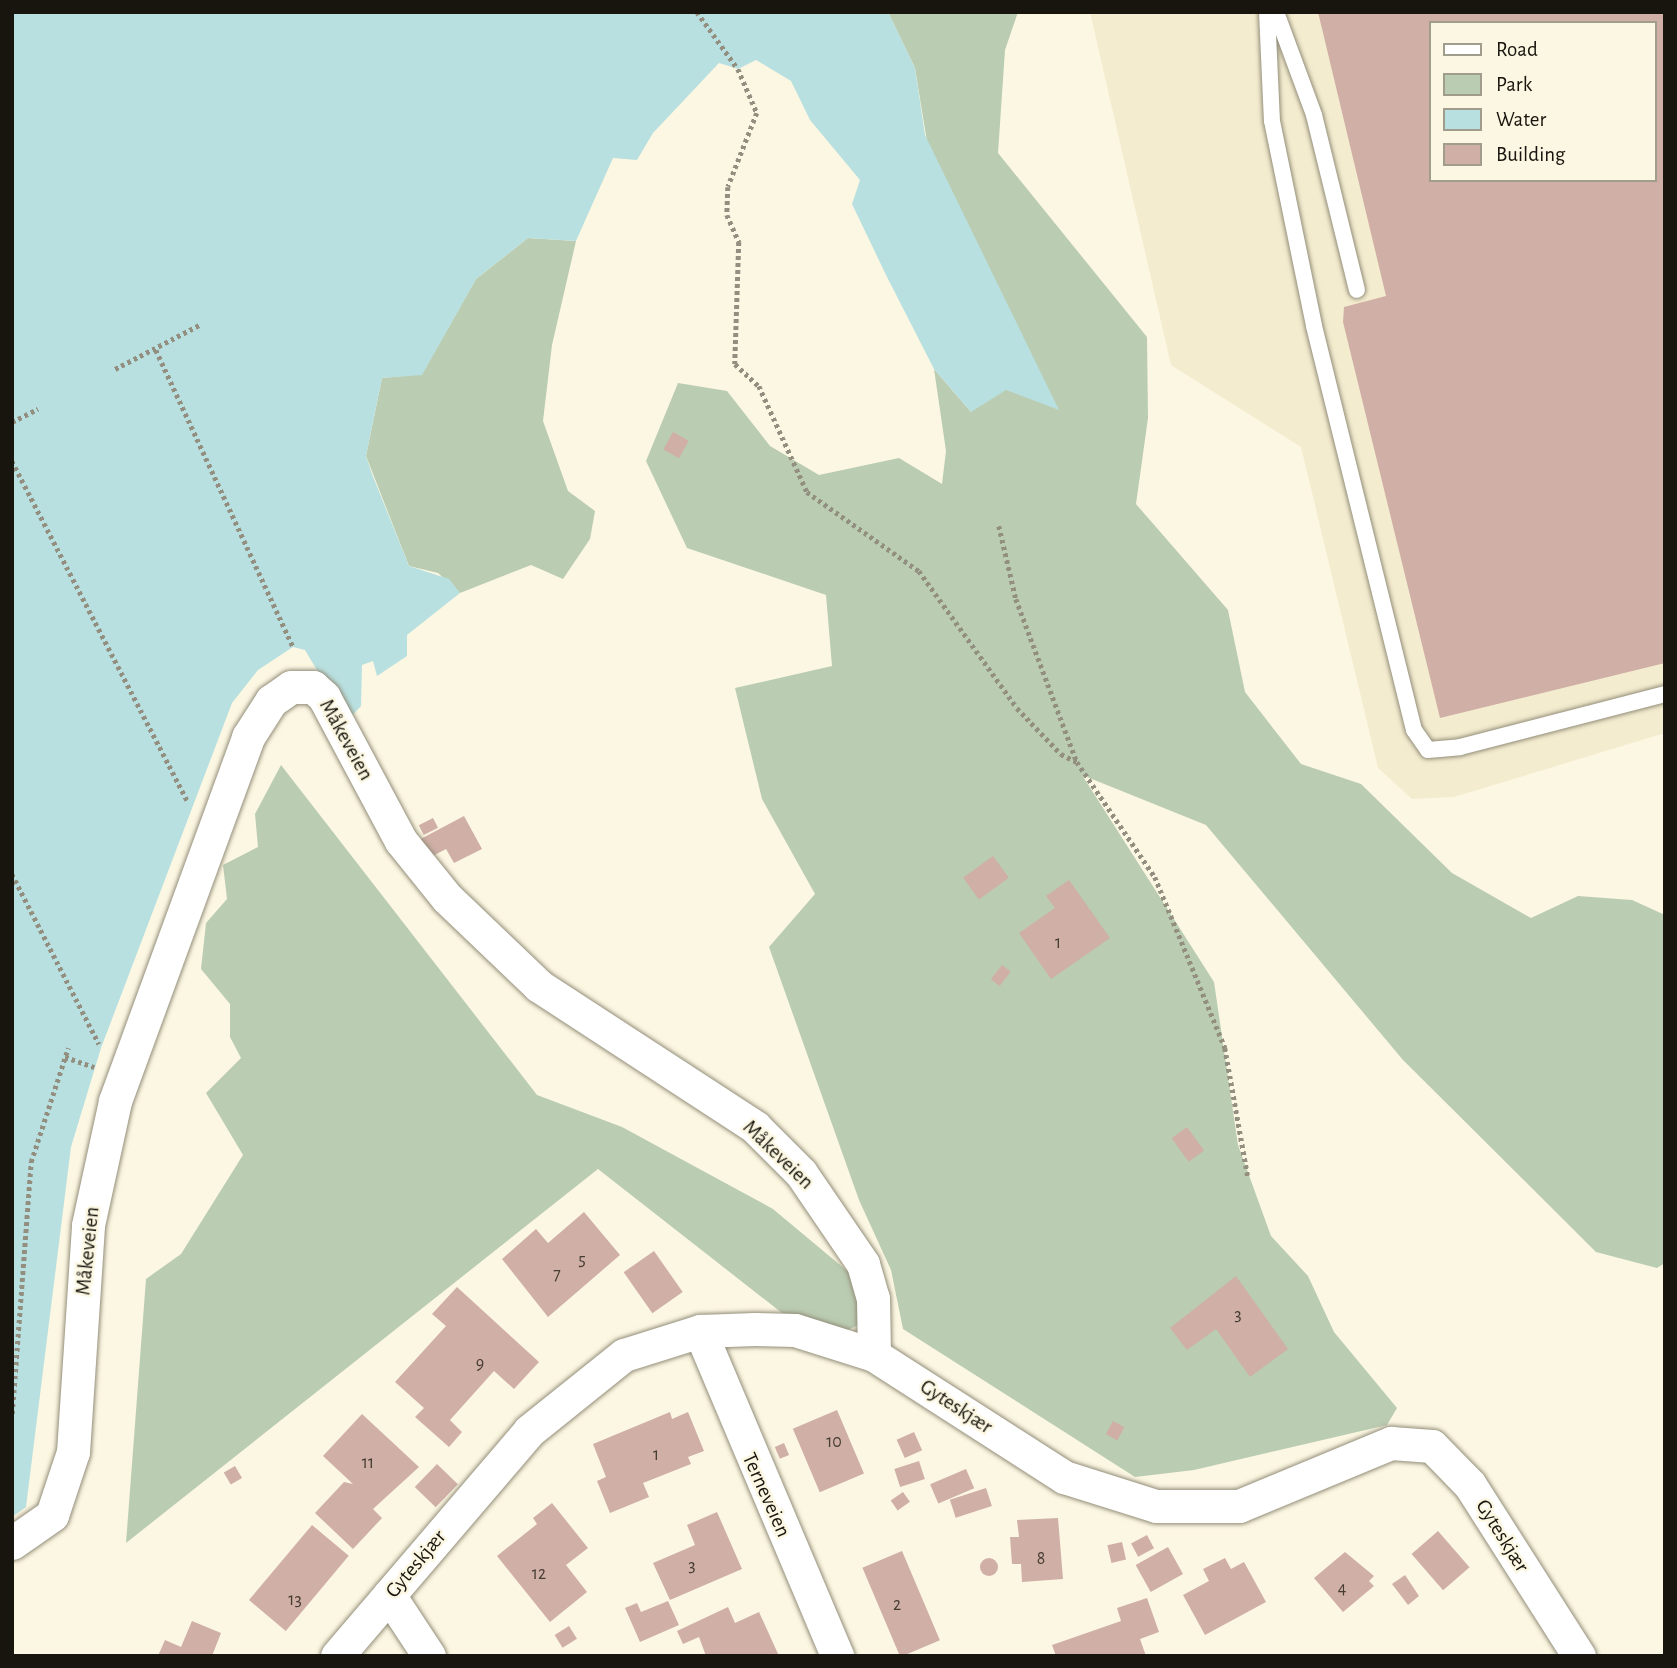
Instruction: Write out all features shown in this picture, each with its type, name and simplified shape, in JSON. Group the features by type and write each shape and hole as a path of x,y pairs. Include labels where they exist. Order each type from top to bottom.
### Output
{"street":[{"name":"Måkeveien","path":"12,1543 52,1515 73,1452 88,1225 115,1101 248,737 271,701 291,687 313,687 324,697 401,841 474,925 539,986 754,1127 801,1173 863,1264 873,1298 874,1355"},
{"name":"Gyteskjær","path":"337,1656 529,1431 624,1355 700,1331 795,1330 874,1355 1065,1477 1156,1506 1239,1506 1391,1443 1432,1446 1470,1485 1575,1654"},
{"name":"Terneveien","path":"700,1331 837,1656"},
{"path":"389,1595 429,1656"}],"lane":[{"path":"1267,12 1272,121 1314,326 1414,730 1428,750 1460,747 1665,694"},
{"path":"1276,12 1314,115 1357,290"}],"path":[{"path":"697,12 738,69 757,113 728,187 727,215 739,242 735,364 759,386 807,492 919,571 1017,708 1061,754 1077,762"},
{"path":"115,369 199,326"},
{"path":"156,350 293,647"},
{"path":"12,422 38,409"},
{"path":"12,461 192,809"},
{"path":"999,526 1016,599 1077,762 1155,877 1226,1048 1248,1177"},
{"path":"12,874 101,1048"},
{"path":"12,1414 31,1162 68,1048"},
{"path":"65,1058 95,1067"}],"shaded area":[{"path":"1090,12 1665,12 1665,733 1454,797 1412,799 1378,768 1301,447 1171,365"}],"green space":[{"path":"888,12 1018,12 1005,50 998,153 1147,337 1148,418 1136,504 1228,610 1245,692 1301,764 1361,784 1452,873 1531,918 1578,896 1632,900 1665,915 1665,1263 1657,1268 1596,1252 1403,1060 1206,825 1082,775 1214,982 1238,1145 1271,1236 1308,1276 1334,1332 1397,1408 1387,1425 1194,1470 1135,1477 903,1329 891,1270 859,1200 769,947 815,894 762,799 735,688 832,666 826,595 687,548 646,461 678,383 727,391 770,446 819,475 899,458 942,484 946,451 934,369 971,412 915,68"},
{"path":"528,238 576,241 552,345 543,421 568,491 595,511 590,539 563,579 531,565 460,593 438,573 409,566 366,456 382,378 422,374 476,279"},
{"path":"281,765 537,1095 622,1127 773,1209 858,1280 863,1323 841,1333 782,1313 598,1169 126,1543 146,1279 181,1254 243,1155 206,1093 241,1058 230,1037 230,1004 201,969 206,923 227,899 223,865 258,847 255,814"}],"water":[{"path":"12,12 888,12 915,68 925,135 1059,410 1006,390 971,412 934,369 852,204 860,180 810,120 791,81 756,60 738,69 719,63 653,133 637,160 613,158 576,241 528,238 476,279 422,375 382,378 366,456 372,474 409,566 449,579 460,593 407,635 407,656 377,676 373,661 362,665 361,706 347,721 305,650 293,647 258,670 232,703 101,1048 71,1147 26,1507 12,1517"}],"building":[{"path":"1318,12 1665,12 1665,663 1440,718 1343,322 1344,307 1386,296"},
{"path":"673,432 689,441 679,458 663,449"},
{"path":"464,816 482,849 454,863 446,849 425,860 415,842"},
{"path":"433,818 438,828 424,835 419,825"},
{"path":"993,856 1009,878 979,900 963,878"},
{"path":"1069,880 1110,938 1051,979 1019,933 1055,908 1046,896"},
{"path":"1002,965 1011,972 1000,986 991,979"},
{"path":"1187,1127 1204,1150 1189,1162 1172,1138"},
{"path":"584,1212 620,1255 548,1317 502,1259 536,1229 548,1243"},
{"path":"654,1251 683,1292 652,1313 624,1272"},
{"path":"1236,1276 1288,1349 1250,1377 1216,1329 1187,1350 1170,1328"},
{"path":"457,1287 539,1362 514,1389 494,1371 450,1420 462,1432 449,1447 415,1417 424,1408 395,1382 446,1326 432,1314"},
{"path":"837,1410 864,1474 820,1492 793,1429"},
{"path":"670,1412 672,1419 688,1412 704,1451 688,1457 691,1464 643,1483 649,1497 610,1513 597,1481 606,1477 593,1444"},
{"path":"362,1414 419,1467 373,1509 382,1518 353,1549 315,1513 344,1482 353,1484 323,1456"},
{"path":"1113,1421 1124,1427 1117,1440 1106,1434"},
{"path":"914,1432 922,1450 905,1458 897,1440"},
{"path":"784,1443 789,1455 780,1459 775,1447"},
{"path":"919,1461 925,1479 900,1487 894,1469"},
{"path":"437,1464 458,1484 436,1507 415,1487"},
{"path":"235,1466 242,1478 231,1485 224,1472"},
{"path":"966,1469 974,1488 938,1504 930,1484"},
{"path":"986,1488 992,1506 956,1518 950,1500"},
{"path":"903,1492 910,1502 898,1510 891,1501"},
{"path":"552,1503 588,1548 566,1565 587,1592 550,1622 497,1556 537,1524 533,1518"},
{"path":"717,1512 742,1569 670,1600 653,1563 695,1545 687,1525"},
{"path":"1058,1518 1063,1579 1022,1582 1021,1564 1012,1564 1010,1537 1019,1537 1017,1520"},
{"path":"312,1525 349,1556 286,1631 249,1600"},
{"path":"1438,1531 1469,1567 1443,1590 1412,1554"},
{"path":"1147,1535 1154,1548 1138,1557 1131,1543"},
{"path":"1122,1542 1126,1560 1111,1563 1107,1545"},
{"path":"1168,1547 1183,1574 1151,1592 1136,1565"},
{"path":"902,1551 940,1640 900,1656 862,1568"},
{"path":"1345,1552 1374,1576 1369,1581 1374,1586 1343,1612 1314,1578"},
{"path":"985,1558 993,1558 998,1567 996,1574 985,1576 980,1571 980,1563"},
{"path":"1225,1558 1231,1569 1244,1562 1266,1602 1205,1635 1183,1595 1209,1581 1203,1569"},
{"path":"1405,1575 1419,1596 1408,1605 1392,1584"},
{"path":"1147,1598 1159,1632 1140,1639 1146,1656 1056,1656 1052,1645 1121,1621 1117,1608"},
{"path":"668,1601 679,1625 640,1642 625,1608 637,1603 641,1612"},
{"path":"728,1607 735,1623 759,1612 779,1656 706,1656 699,1637 683,1644 677,1631"},
{"path":"192,1621 221,1633 212,1656 158,1656 165,1640 181,1647"},
{"path":"569,1626 577,1639 563,1648 555,1635"}]}
